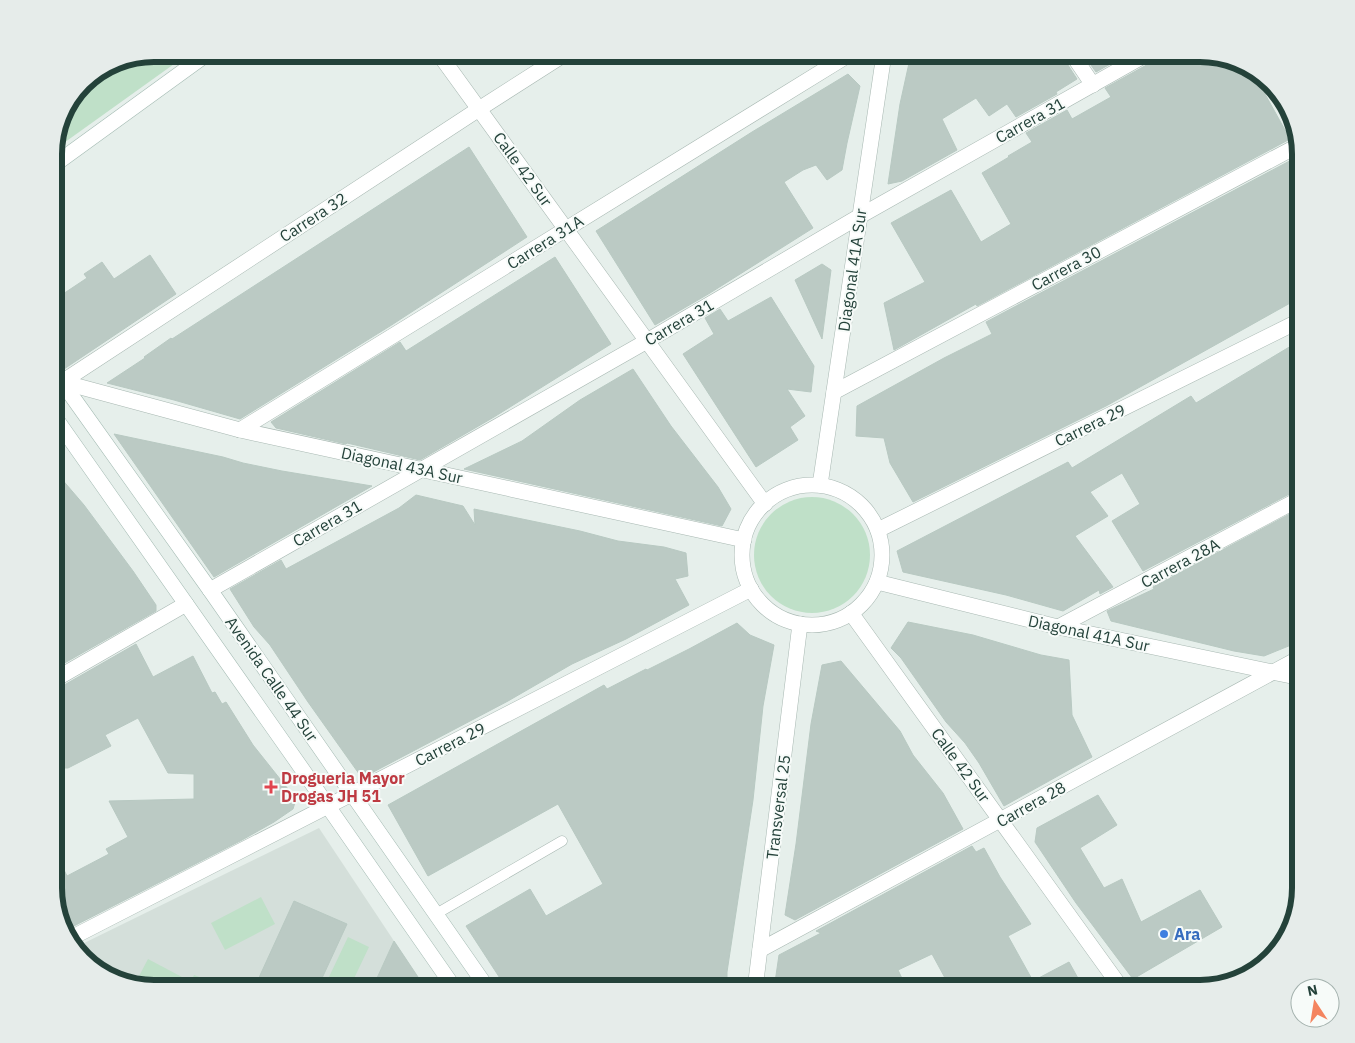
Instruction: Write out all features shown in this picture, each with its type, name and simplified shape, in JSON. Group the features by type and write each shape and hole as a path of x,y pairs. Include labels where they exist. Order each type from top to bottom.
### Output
{"street":[{"name":"Carrera 31A","path":"240,430 837,62"},
{"name":"Diagonal 41A Sur","path":"820,486 883,62"},
{"path":"1077,62 1093,85"},
{"name":"Carrera 31","path":"210,590 647,341 860,216 1133,62"},
{"path":"63,158 195,63"},
{"name":"Calle 42 Sur","path":"445,63 765,504"},
{"name":"Carrera 32","path":"63,374 552,63"},
{"name":"Carrera 30","path":"834,392 1292,149"},
{"name":"Carrera 29","path":"878,530 1292,324"},
{"name":"Diagonal 43A Sur","path":"63,378 240,430 744,540"},
{"name":"Avenida Calle 44 Sur","path":"63,384 210,590 482,981"},
{"name":"Avenida Calle 44 Sur","path":"63,429 449,981"},
{"path":"800,486 820,486 839,490 856,500 869,513 878,530 882,547 882,564 877,582 866,600 851,613 835,621 818,624 800,624 781,618 764,606 751,590 745,574 742,557 744,540 751,520 765,504 781,492 800,486"},
{"name":"Carrera 28A","path":"1058,627 1292,503"},
{"name":"Diagonal 41A Sur","path":"877,582 1058,627 1292,676"},
{"name":"Carrera 29","path":"75,936 751,590"},
{"path":"63,675 186,604"},
{"name":"Calle 42 Sur","path":"851,613 1116,981"},
{"name":"Transversal 25","path":"756,981 800,624"},
{"name":"Carrera 28","path":"760,950 1292,662"}],"lane":[{"path":"436,914 562,840"}],"shaded area":[{"path":"319,828 394,941 376,981 154,981 136,979 119,974 98,962 81,944"}],"green space":[{"path":"175,63 63,144 69,119 81,98 98,81 125,67 136,64"},
{"path":"812,497 834,502 853,514 865,533 870,555 865,577 853,596 834,608 812,613 790,608 771,596 759,577 754,555 759,533 771,514 790,502"},
{"path":"261,897 275,924 225,950 211,923"},
{"path":"348,937 369,947 353,981 332,981 328,979"},
{"path":"148,959 182,977 180,981 154,981 138,978"},
{"path":"194,975 210,981 191,981"}],"building":[{"path":"909,62 1066,62 1077,79 1056,92 1057,94 1016,117 1007,104 989,116 976,98 942,119 957,150 902,181 888,184 900,104"},
{"path":"1089,62 1114,62 1096,72"},
{"path":"1152,62 1201,62 1230,67 1259,82 1290,139 977,306 976,304 894,350 884,303 925,282 891,223 951,190 981,242 1011,224 982,173 1032,142 1026,133 1067,110 1072,119 1111,97 1105,88"},
{"path":"848,74 860,86 842,170 827,180 816,165 803,170 784,182 813,228 710,293 655,325 596,231 752,132"},
{"path":"469,147 527,237 390,326 240,419 107,383 171,338"},
{"path":"1292,160 1292,302 1106,406 913,502 890,463 884,438 856,436 857,406 992,334 986,322"},
{"path":"150,255 176,294 64,369 63,294 87,278 84,274 102,262 114,279"},
{"path":"555,257 611,344 494,417 420,460 276,428 271,422 400,342 406,351"},
{"path":"822,264 831,270 822,339 795,280"},
{"path":"771,297 814,366 811,392 787,389 805,416 790,427 798,440 756,467 683,354 714,334 705,318 720,309 728,321"},
{"path":"1292,345 1292,493 1143,571 1112,521 1140,504 1122,473 1090,492 1108,516 1075,536 1113,587 1100,594 1099,590 1063,611 1006,595 903,572 897,551 1068,462 1072,468 1191,396 1196,403"},
{"path":"633,369 671,426 718,487 731,509 722,526 464,469 522,441 580,400"},
{"path":"114,434 282,471 372,486 214,577"},
{"path":"63,480 84,505 133,571 156,605 156,611 63,664"},
{"path":"416,495 463,506 475,525 474,509 580,531 618,541 664,547 686,553 688,576 675,579 689,605 626,639 572,664 508,701 362,778 270,645 254,627 230,589 281,560 286,569 399,508"},
{"path":"1292,513 1292,645 1264,656 1234,651 1111,621 1107,611 1154,589 1153,587"},
{"path":"908,622 973,635 1041,655 1069,660 1072,715 1092,757 1004,806 965,743 946,722 901,658 891,648"},
{"path":"737,623 750,635 774,645 763,706 753,800 727,981 502,981 466,926 530,889 546,916 603,884 558,804 428,876 388,805 604,685 607,689"},
{"path":"136,644 153,677 193,656 212,693 215,692 222,704 226,702 253,745 296,799 293,809 242,840 71,927 64,907 63,868 67,876 109,854 106,849 128,837 109,801 194,799 194,774 168,773 138,718 105,735 111,746 68,768 63,768 63,686"},
{"path":"841,661 900,731 913,755 943,793 963,829 795,920 785,915 811,724 822,665"},
{"path":"1098,795 1117,825 1080,848 1104,888 1122,879 1141,922 1200,890 1222,927 1133,979 1076,903 1035,842 1037,828"},
{"path":"972,846 976,852 984,848 1000,877 1031,924 1008,936 1033,981 947,981 932,954 898,970 903,981 775,981 779,955 821,933 816,931"},
{"path":"294,901 347,924 321,981 257,981"},
{"path":"394,941 421,981 376,981"},
{"path":"1069,962 1080,981 1033,981"}],"place":[{"name":"Drogueria Mayor Drogas JH 51","path":"271,787"},
{"name":"Ara","path":"1164,934"}]}
